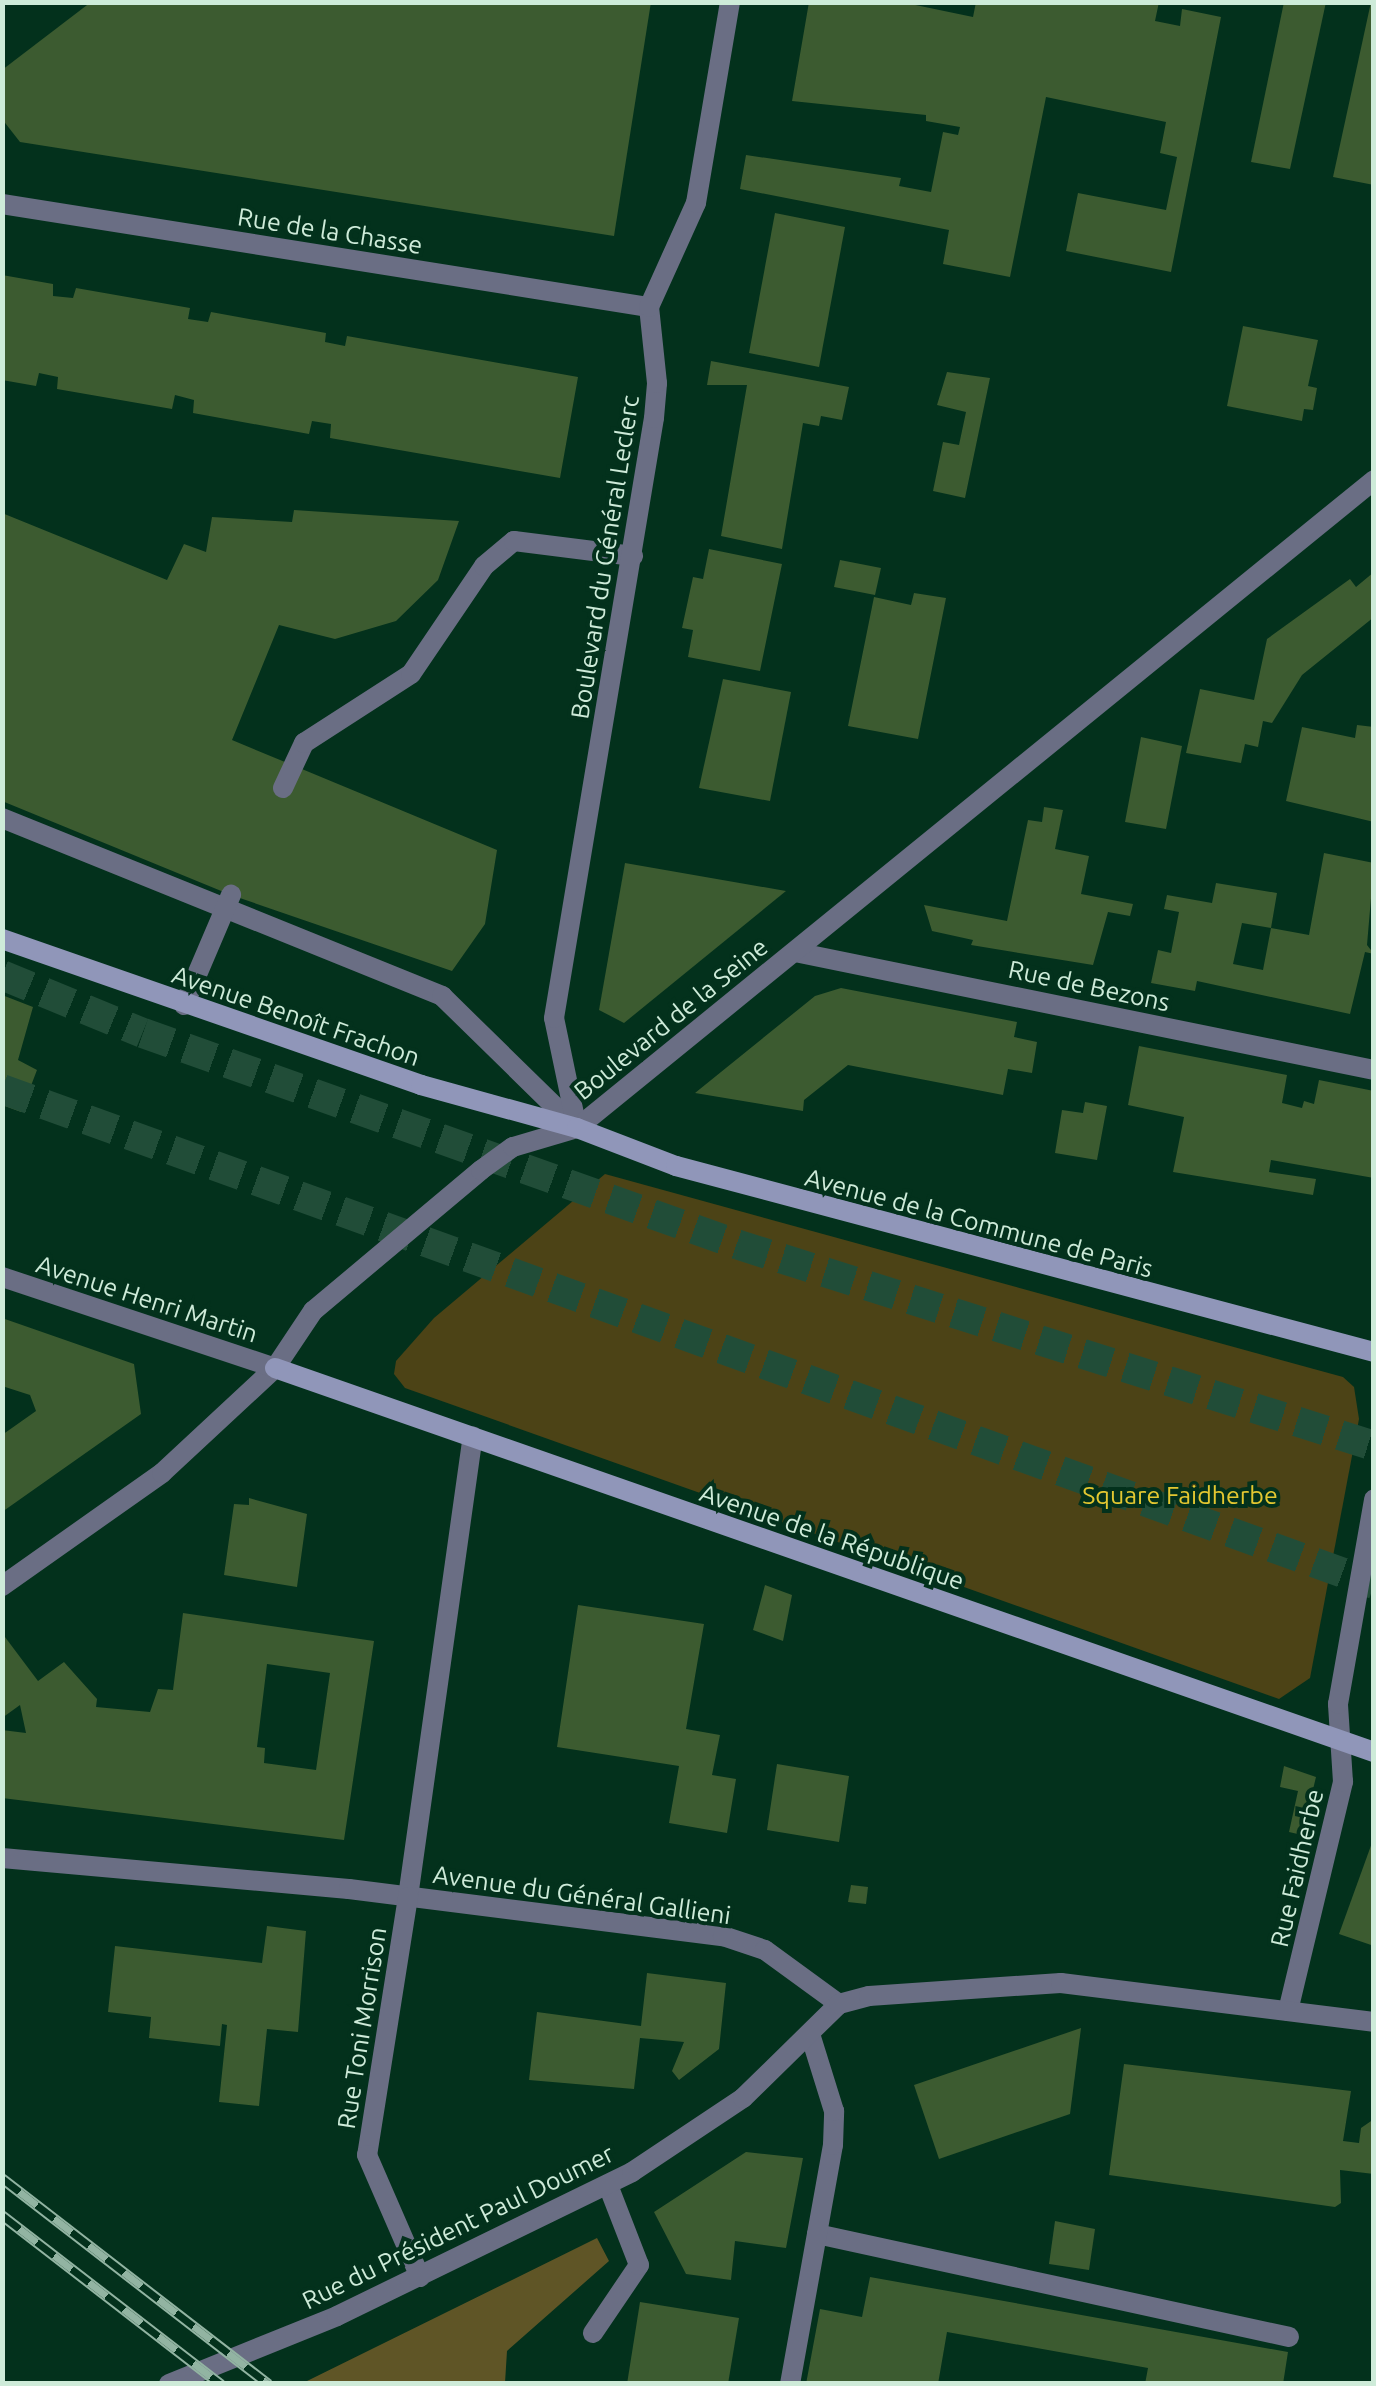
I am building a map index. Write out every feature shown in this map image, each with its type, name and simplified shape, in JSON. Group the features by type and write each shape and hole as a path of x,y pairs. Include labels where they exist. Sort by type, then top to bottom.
{"main road":[{"name":"Avenue Benoît Frachon","path":"2,939 421,1086 577,1128"},
{"name":"Avenue de la Commune de Paris","path":"577,1128 716,1178 1374,1352"},
{"name":"Avenue de la République","path":"275,1368 1374,1752"}],"street":[{"path":"649,306 696,204 730,2"},
{"name":"Rue de la Chasse","path":"2,204 649,306"},
{"name":"Boulevard du Général Leclerc","path":"577,1128 554,1018 633,556 657,383 649,306"},
{"name":"Boulevard de la Seine","path":"2,1586 162,1473 275,1368 313,1311 481,1170 512,1147 577,1128 1374,480"},
{"path":"283,788 304,743 411,674 484,566 514,541 633,556"},
{"path":"2,818 228,901 442,996 577,1128"},
{"path":"184,1005 228,901"},
{"name":"Rue de Bezons","path":"795,952 1374,1070"},
{"name":"Avenue Henri Martin","path":"2,1277 275,1368"},
{"name":"Rue Toni Morrison","path":"420,2277 367,2156 473,1437"},
{"name":"Rue Faidherbe","path":"1288,2010 1343,1782 1338,1704 1374,1500"},
{"name":"Avenue du Général Gallieni","path":"2,1858 408,1897 723,1936 765,1950 839,2004"},
{"path":"839,2004 869,1996 1061,1982 1374,2022"},
{"name":"Rue du Président Paul Doumer","path":"169,2384 420,2277 608,2185 744,2098 811,2037 839,2004"},
{"path":"790,2384 834,2111 811,2037"},
{"path":"594,2333 639,2265 608,2185"},
{"path":"817,2234 1289,2337"}],"green space":[{"name":"Square Faidherbe","path":"605,1174 1343,1377 1354,1387 1359,1419 1310,1678 1279,1699 405,1388 394,1374 396,1361 434,1318"}],"shaded area":[{"path":"597,2238 609,2261 507,2351 505,2383 307,2381"}],"building":[{"path":"91,2 651,2 614,236 20,142 2,119 2,70"},
{"path":"809,2 901,2 973,17 976,2 1159,2 1155,21 1180,26 1182,9 1221,17 1171,272 1066,251 1078,193 1166,210 1177,157 1160,153 1166,122 1046,97 1010,277 943,264 949,230 740,189 746,155 901,178 899,186 931,192 943,132 958,135 960,127 926,121 926,115 792,101"},
{"path":"1284,2 1326,2 1290,169 1251,162"},
{"path":"1374,2 1374,185 1333,177"},
{"path":"775,213 845,227 819,367 749,353"},
{"path":"2,275 53,284 53,296 73,298 76,288 190,308 188,319 208,322 211,312 326,333 325,342 345,346 347,336 578,377 560,478 330,438 331,424 312,421 309,434 193,413 194,400 175,395 172,409 57,389 58,377 39,373 36,386 2,380"},
{"path":"1243,326 1318,340 1308,386 1317,388 1313,410 1304,409 1302,421 1227,406"},
{"path":"711,361 849,387 842,420 821,416 819,426 803,423 782,549 721,536 747,385 707,385"},
{"path":"947,372 990,378 965,498 933,491 943,442 959,445 966,412 937,405"},
{"path":"294,510 459,521 438,580 396,621 335,639 279,625 232,740 497,850 485,924 452,971 231,895 2,801 2,513 167,580 184,544 206,552 212,517 292,522"},
{"path":"709,549 782,564 760,671 688,657 693,630 682,628 693,577 703,579"},
{"path":"840,560 881,568 875,595 834,587"},
{"path":"1374,572 1374,617 1302,675 1272,723 1263,721 1258,747 1245,744 1241,763 1186,753 1200,689 1254,700 1267,639 1350,579 1356,587"},
{"path":"914,593 946,598 918,739 848,726 874,597 911,605"},
{"path":"723,679 791,692 770,801 699,788"},
{"path":"1357,725 1374,727 1374,822 1286,801 1302,727 1355,738"},
{"path":"1141,737 1182,746 1166,829 1125,822"},
{"path":"1044,807 1063,810 1055,849 1089,856 1081,894 1133,904 1130,916 1108,912 1093,965 971,945 973,940 932,931 924,905 1007,921 1028,820 1042,822"},
{"path":"1324,853 1374,863 1367,945 1374,954 1365,952 1350,1014 1197,981 1195,991 1151,983 1158,950 1171,953 1179,912 1164,909 1167,895 1212,903 1216,883 1277,893 1271,928 1309,935","holes":["1242,923 1271,928 1263,970 1233,964"]},
{"path":"625,863 786,891 624,1023 599,1010"},
{"path":"841,988 1017,1022 1014,1037 1037,1042 1032,1073 1008,1069 1003,1095 848,1065 804,1100 803,1111 695,1093 815,996"},
{"path":"2,995 33,1007 18,1060 37,1070 21,1112 2,1105"},
{"path":"1139,1046 1287,1075 1282,1103 1302,1108 1304,1101 1314,1104 1319,1080 1374,1091 1374,1178 1271,1160 1269,1172 1316,1179 1313,1195 1173,1172 1184,1117 1128,1105"},
{"path":"1085,1102 1107,1106 1097,1160 1055,1153 1062,1110 1083,1113"},
{"path":"2,1318 134,1364 141,1414 2,1512 2,1435 36,1411 30,1395 2,1386"},
{"path":"249,1498 307,1514 297,1587 224,1575 234,1504 249,1505"},
{"path":"765,1585 792,1595 783,1641 753,1630"},
{"path":"578,1605 704,1624 686,1729 720,1735 712,1775 736,1779 727,1833 669,1823 679,1766 557,1747"},
{"path":"183,1613 374,1641 344,1840 2,1798 2,1730 26,1733 20,1705 2,1718 2,1633 38,1681 64,1662 97,1699 96,1707 150,1712 158,1689 173,1690","holes":["267,1664 330,1673 316,1770 264,1763 265,1748 257,1747"]},
{"path":"777,1764 849,1776 839,1842 767,1830"},
{"path":"1284,1766 1316,1777 1302,1835 1289,1832 1298,1791 1280,1787"},
{"path":"1374,1840 1374,1946 1339,1934"},
{"path":"851,1885 868,1887 866,1904 848,1902"},
{"path":"267,1926 306,1931 298,2032 267,2029 259,2106 219,2102 227,2025 222,2024 220,2046 149,2038 151,2017 108,2012 115,1946 262,1963"},
{"path":"647,1973 726,1983 719,2049 679,2080 672,2071 684,2042 640,2038 634,2089 529,2080 537,2012 641,2026"},
{"path":"1081,2028 1070,2114 939,2159 914,2085"},
{"path":"1124,2064 1351,2091 1343,2141 1359,2143 1361,2128 1374,2119 1374,2174 1340,2170 1341,2203 1335,2207 1109,2175"},
{"path":"746,2152 803,2158 786,2248 735,2241 731,2280 686,2274 654,2212"},
{"path":"1055,2221 1095,2229 1089,2270 1049,2264"},
{"path":"870,2277 1288,2352 1283,2384 1145,2384 1148,2368 947,2332 938,2384 806,2384 820,2309 862,2317"},
{"path":"640,2302 739,2318 728,2384 627,2384"}],"tunnel":[{"path":"2,975 143,1033 739,1245 1374,1446"},
{"path":"2,1089 1374,1584"}],"railway":[{"path":"2,2178 269,2384"},
{"path":"2,2215 221,2384"}]}
